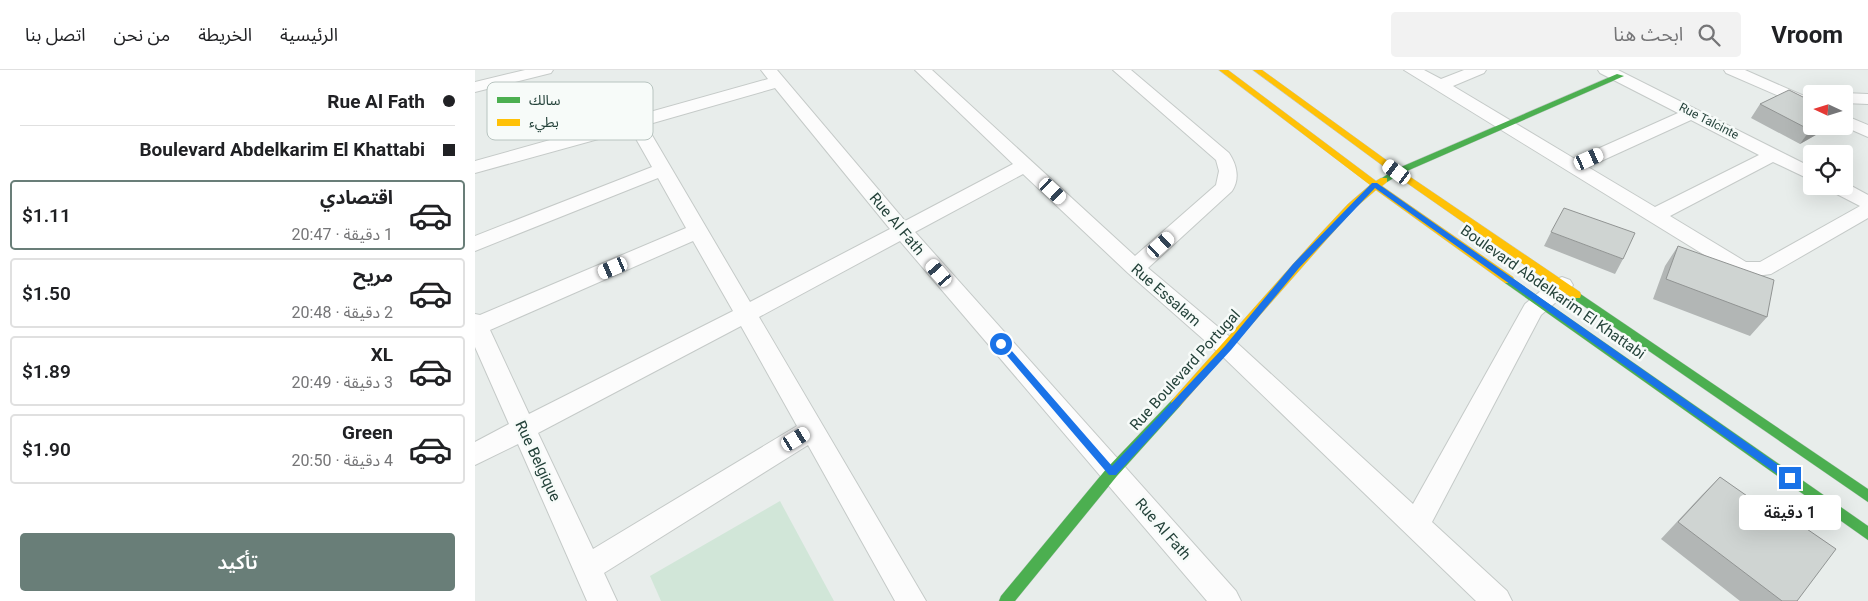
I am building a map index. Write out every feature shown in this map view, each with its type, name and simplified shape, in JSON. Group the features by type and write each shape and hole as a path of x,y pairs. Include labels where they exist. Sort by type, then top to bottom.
{"street":[{"path":"496,82 545,70"},
{"name":"Rue Essalam","path":"923,70 1135,268 1228,348 1497,601"},
{"path":"1121,70 1223,157 1228,164 1229,175 1225,187 1135,268"},
{"name":"Boulevard Abdelkarim El Khattabi","path":"1223,70 1375,185 1868,534"},
{"name":"Boulevard Abdelkarim El Khattabi","path":"1257,70 1397,172 1868,496"},
{"path":"1412,70 1440,85 1731,263 1758,270 1764,269 1868,210"},
{"path":"1440,85 1478,70"},
{"path":"1738,71 1803,101"},
{"name":"Rue Boulevard Portugal","path":"1007,601 1112,472 1228,348 1296,266 1375,185 1397,172 1505,125 1613,73"},
{"name":"Rue Talcinte","path":"1613,73 1803,170"},
{"path":"653,117 773,76"},
{"name":"Rue Al Fath","path":"773,76 901,230 1226,601"},
{"path":"1791,95 1803,96"},
{"path":"1853,98 1868,99"},
{"path":"1572,167 1692,113"},
{"path":"1853,124 1868,132"},
{"path":"475,167 574,140"},
{"path":"647,140 911,601"},
{"path":"1654,216 1774,154"},
{"path":"475,454 746,314 1025,165"},
{"path":"475,244 663,169"},
{"path":"1853,195 1868,203"},
{"path":"476,324 698,231"},
{"path":"1416,525 1533,310 1561,285"},
{"name":"Rue Belgique","path":"476,324 602,601"},
{"path":"588,567 812,429"}],"green space":[{"path":"780,501 834,601 661,601 650,576"}],"building":[{"path":"1789,90 1803,97 1803,126 1760,104"},
{"path":"1564,208 1635,233 1623,259 1551,232"},
{"path":"1678,246 1774,280 1767,317 1666,279"},
{"path":"1720,477 1780,519 1785,514 1836,549 1797,601 1782,601 1678,522"}],"traffic: fast":[{"path":"1384,180 1397,172 1620,76"},
{"path":"1509,280 1868,534"},
{"path":"1576,295 1868,496"},
{"path":"1006,601 1112,472 1177,402"}],"traffic: slow":[{"path":"1223,70 1375,185 1509,280"},
{"path":"1257,70 1397,172 1576,295"},
{"path":"1177,402 1344,214 1367,192 1384,180"}],"route":[{"path":"1001,344 1112,472 1228,348 1296,266 1362,196 1375,185 1790,478"}]}
